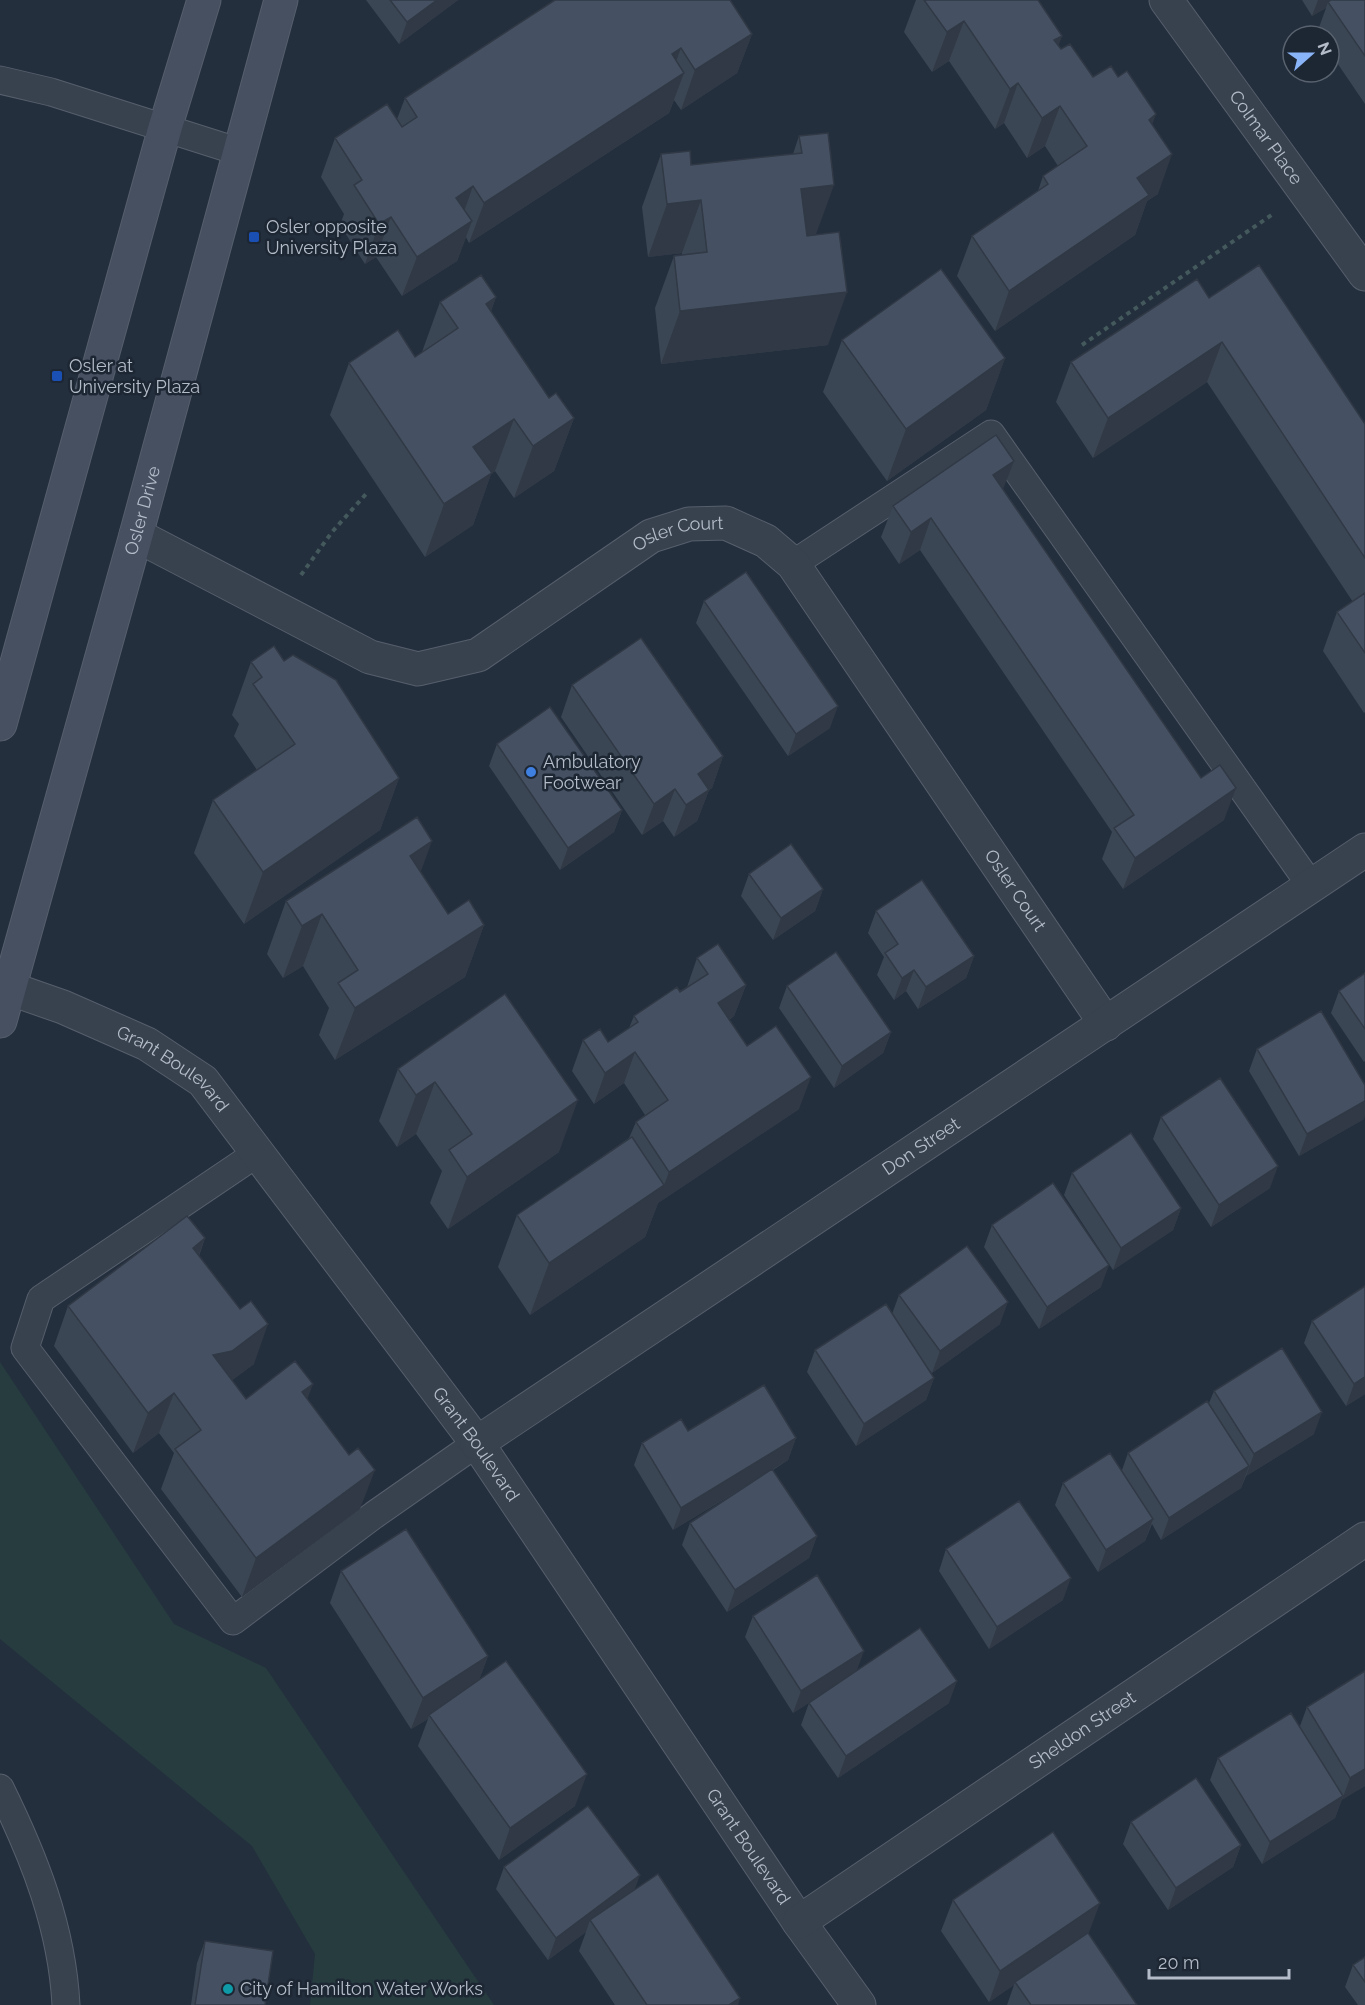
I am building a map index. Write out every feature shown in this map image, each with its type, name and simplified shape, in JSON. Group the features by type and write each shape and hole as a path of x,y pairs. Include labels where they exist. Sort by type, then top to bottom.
{"main road":[{"path":"1,719 165,128 204,0"},
{"name":"Osler Drive","path":"0,1021 5,987 136,535 281,0"}],"street":[{"name":"Colmar Place","path":"1166,0 1365,274"},
{"name":"Osler Court","path":"136,535 278,607 370,657 418,669 478,655 651,536 690,524 726,524 766,541 793,564 1106,1024"},
{"name":"Don Street","path":"477,1443 1365,850"},
{"name":"Grant Boulevard","path":"5,987 72,1011 147,1044 203,1081 259,1152 477,1443 799,1922 859,2005"},
{"name":"Sheldon Street","path":"799,1922 1365,1539"}],"lane":[{"path":"0,80 51,92 240,152"},
{"path":"793,564 991,434 1312,887"},
{"path":"259,1152 41,1299 25,1348 233,1621 374,1515 477,1443"},
{"path":"0,1788 37,1869 56,1929 66,2005"}],"path":[{"path":"1082,345 1306,192"},
{"path":"278,607 332,532 366,494"}],"green space":[{"path":"0,1362 174,1624 266,1668 494,2005 310,2005 315,1954 252,1846 0,1639"}],"building":[{"path":"390,0 437,0 407,22"},
{"path":"555,0 730,0 752,34 695,70 681,48 672,54 684,73 484,203 473,186 456,198 472,221 417,257 391,217 379,224 354,185 362,180 335,138 387,104 402,127 417,117 405,98"},
{"path":"924,0 1038,0 1062,36 1054,40 1061,49 1070,44 1093,77 1111,66 1118,77 1127,71 1156,114 1149,120 1172,154 1137,178 1149,195 1009,291 972,236 1048,184 1043,176 1087,146 1060,106 1042,118 1018,83 1010,89 964,21 947,32"},
{"path":"1331,0 1365,0 1365,56 1328,2"},
{"path":"828,133 834,185 801,189 807,236 839,232 847,292 680,311 674,256 707,252 701,200 667,204 661,154 690,151 691,165 802,153 799,136"},
{"path":"1259,265 1365,424 1365,558 1222,342 1108,418 1071,362 1197,279 1209,298"},
{"path":"941,269 1005,358 906,429 842,340"},
{"path":"481,275 496,297 486,304 549,398 556,393 574,418 533,446 514,419 473,447 492,473 444,504 349,363 398,330 415,357 458,328 440,302"},
{"path":"996,435 1014,461 993,475 1201,778 1220,765 1236,788 1135,858 1114,828 1134,815 931,518 911,532 893,506"},
{"path":"746,572 838,706 796,734 704,601"},
{"path":"1365,593 1365,653 1337,612"},
{"path":"641,638 723,756 698,774 709,790 686,805 675,789 654,804 572,685"},
{"path":"274,646 284,661 293,655 336,680 399,778 263,872 213,800 295,744 253,684 262,677 251,662"},
{"path":"550,707 622,810 568,848 497,744"},
{"path":"417,817 432,841 410,856 448,914 469,900 484,925 355,1008 338,983 358,970 322,914 302,926 286,901"},
{"path":"791,844 823,889 781,918 749,874"},
{"path":"922,880 974,956 926,987 914,970 902,978 885,953 898,944 876,911"},
{"path":"718,944 746,985 718,1003 747,1046 776,1026 811,1077 669,1172 636,1122 668,1100 635,1052 605,1073 583,1040 600,1029 608,1042 638,1022 634,1016 677,987 680,992 708,974 697,958"},
{"path":"836,952 891,1032 842,1066 787,986"},
{"path":"1365,973 1365,1029 1339,991"},
{"path":"505,994 578,1100 467,1177 449,1150 472,1134 435,1082 416,1095 398,1069"},
{"path":"1321,1011 1365,1085 1365,1101 1307,1134 1257,1049"},
{"path":"1220,1078 1278,1166 1219,1205 1161,1117"},
{"path":"1131,1133 1181,1208 1121,1248 1072,1173"},
{"path":"632,1137 664,1185 549,1263 517,1215"},
{"path":"1053,1183 1109,1265 1047,1307 992,1225"},
{"path":"187,1216 205,1238 193,1248 240,1309 251,1301 268,1324 232,1351 213,1355 246,1399 295,1361 313,1384 302,1392 349,1455 358,1448 375,1470 256,1558 175,1449 201,1430 174,1393 148,1413 68,1306"},
{"path":"967,1246 1008,1302 940,1351 899,1295"},
{"path":"1365,1286 1365,1377 1354,1384 1312,1321"},
{"path":"886,1304 934,1378 864,1424 815,1350"},
{"path":"1282,1348 1322,1412 1254,1454 1214,1391"},
{"path":"764,1385 796,1438 681,1508 642,1443 681,1419 688,1431"},
{"path":"1207,1401 1249,1466 1169,1518 1128,1453"},
{"path":"1110,1453 1153,1519 1106,1550 1063,1483"},
{"path":"772,1469 817,1536 735,1590 690,1523"},
{"path":"1019,1501 1071,1578 997,1627 946,1549"},
{"path":"406,1529 488,1656 423,1698 341,1571"},
{"path":"817,1575 864,1651 801,1691 753,1616"},
{"path":"920,1628 957,1681 846,1756 809,1703"},
{"path":"506,1661 587,1774 510,1828 429,1715"},
{"path":"1365,1671 1365,1769 1350,1778 1307,1707"},
{"path":"1291,1713 1343,1796 1270,1842 1218,1758"},
{"path":"1196,1778 1241,1845 1176,1888 1131,1822"},
{"path":"588,1806 640,1875 556,1938 504,1867"},
{"path":"1053,1832 1100,1903 1000,1971 953,1900"},
{"path":"658,1874 740,1998 729,2005 647,2005 590,1920"},
{"path":"1088,1933 1137,2005 1031,2005 1015,1982"},
{"path":"205,1941 273,1951 265,2005 195,2005"},
{"path":"1365,1957 1365,1982 1353,1965"}],"place":[{"name":"Osler opposite University Plaza","path":"254,237"},
{"name":"Osler at University Plaza","path":"57,376"},
{"name":"Ambulatory Footwear","path":"531,772"},
{"name":"City of Hamilton Water Works","path":"228,1989"}]}
